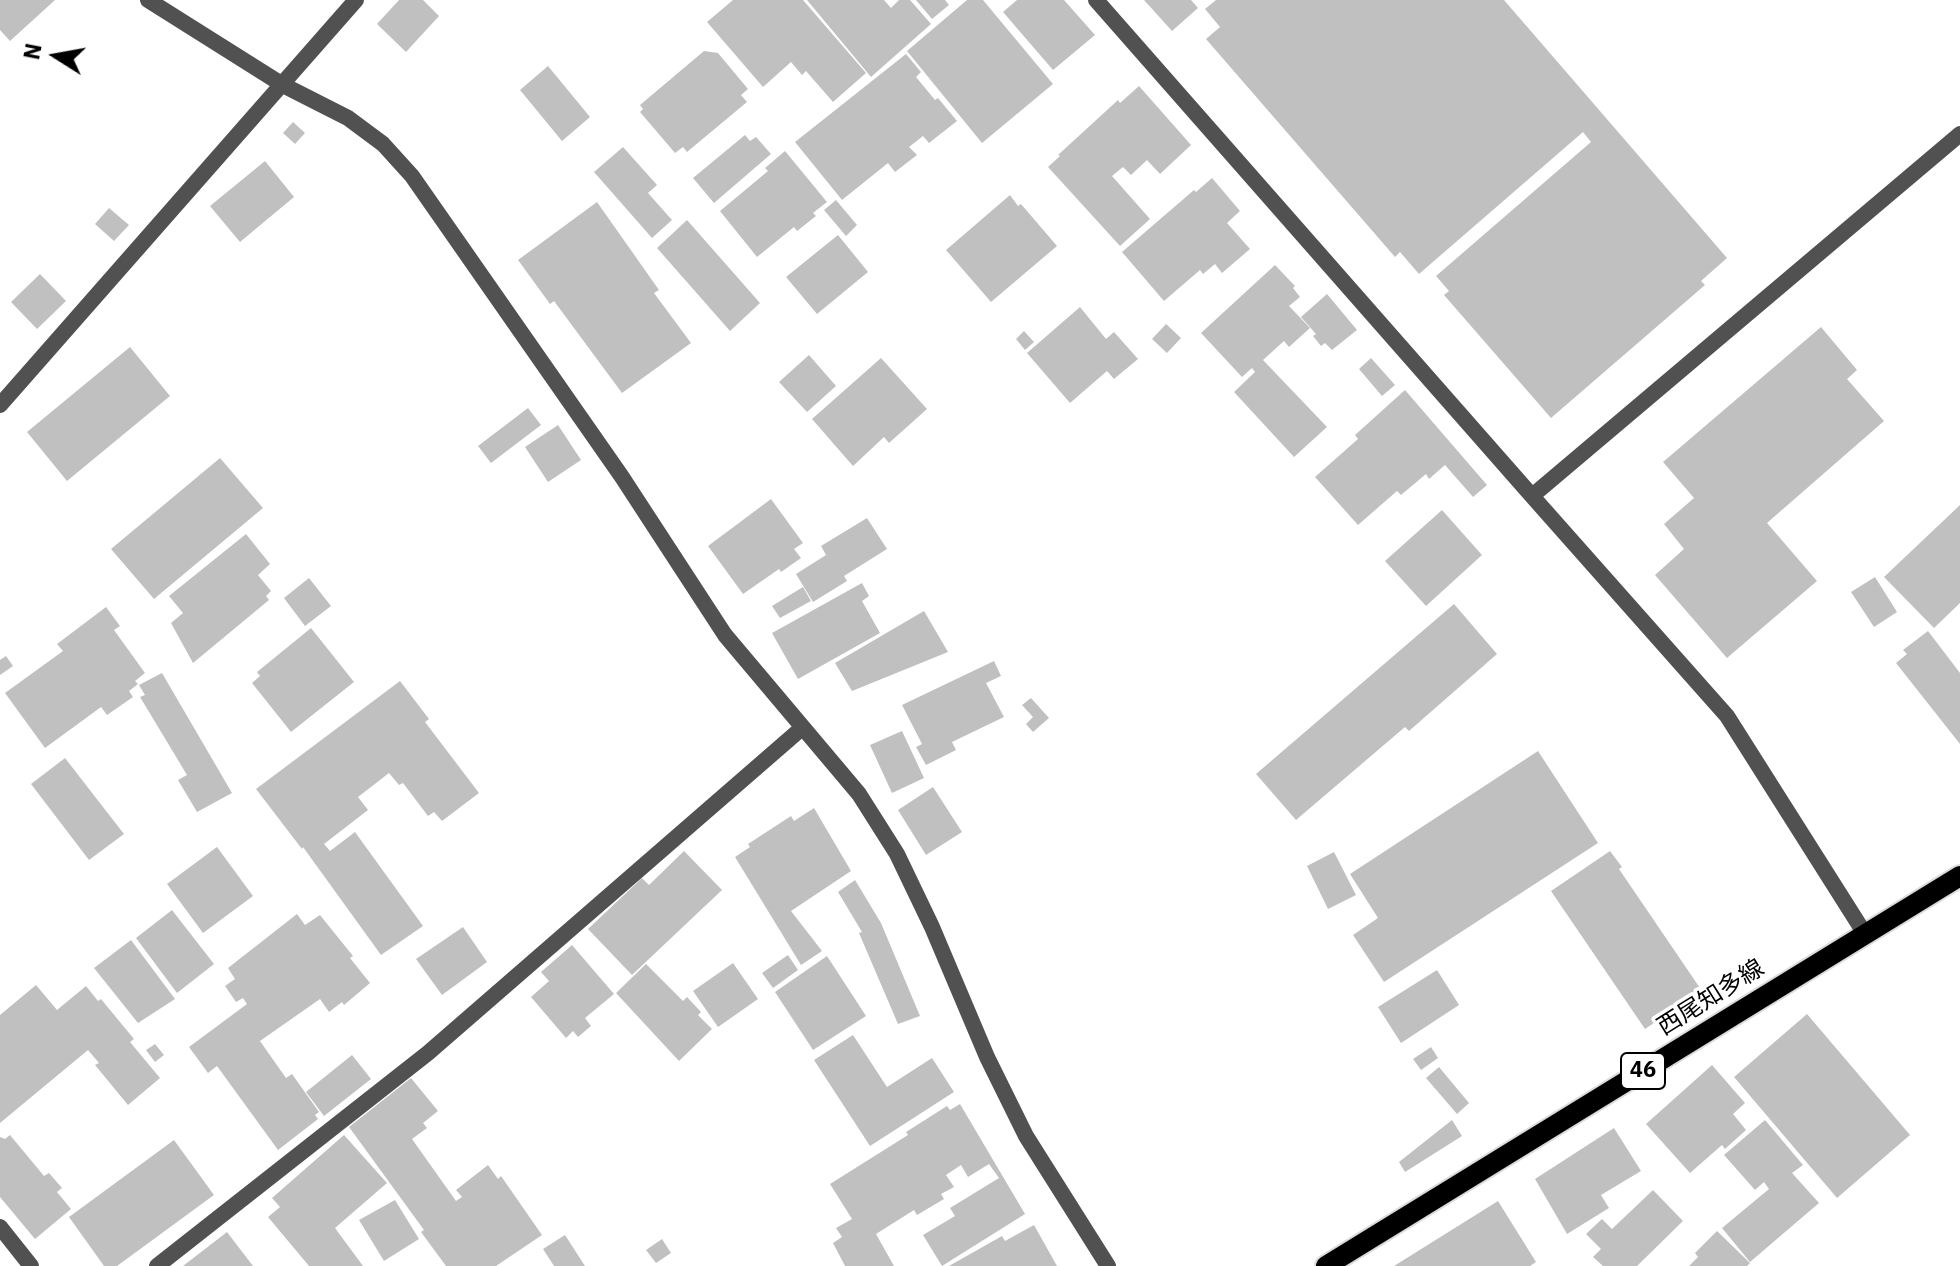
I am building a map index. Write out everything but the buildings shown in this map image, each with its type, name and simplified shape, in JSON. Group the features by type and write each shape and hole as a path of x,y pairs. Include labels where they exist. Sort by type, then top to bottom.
{"main road":[{"name":"西尾知多線","path":"1326,1266 1960,876"}],"street":[{"path":"148,0 283,85 348,118 383,144 412,176 622,477 725,635 859,794 897,854 932,927 987,1057 1026,1136 1108,1266"},
{"path":"0,405 356,0"},
{"path":"1096,0 1727,716 1865,934"},
{"path":"1532,496 1960,134"},
{"path":"157,1266 428,1053 802,728"},
{"path":"0,1227 31,1266"}]}
